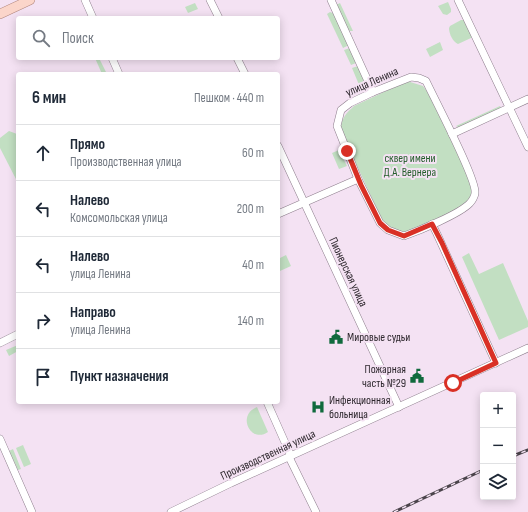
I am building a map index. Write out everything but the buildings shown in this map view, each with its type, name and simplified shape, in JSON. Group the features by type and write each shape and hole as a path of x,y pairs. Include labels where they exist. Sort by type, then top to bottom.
{"main road":[{"path":"0,14 30,0"}],"street":[{"path":"85,0 92,16"},
{"path":"210,0 218,16"},
{"path":"331,0 373,92"},
{"path":"458,0 528,147"},
{"path":"113,60 118,72"},
{"path":"238,60 244,72"},
{"name":"улица Ленина","path":"411,77 419,78 426,81 452,134 474,184 475,194 471,202 466,207 404,236 388,230 380,223 358,179 337,126 338,117 343,107 373,92 411,77"},
{"path":"452,134 528,99"},
{"name":"Пионерская улица","path":"280,150 399,407"},
{"path":"280,213 358,179"},
{"path":"432,224 496,363"},
{"path":"0,343 16,335"},
{"name":"Производственная улица","path":"171,512 528,348"},
{"path":"268,404 290,457 316,512"},
{"path":"0,439 32,512"}],"green space":[{"path":"448,2 451,12 447,15 443,14 438,6"},
{"path":"195,3 198,9 188,13 185,7"},
{"path":"340,3 353,31 347,29 336,5"},
{"path":"330,12 335,14 349,45 343,48 327,14"},
{"path":"461,20 464,20 472,35 471,38 458,44 454,42 449,28"},
{"path":"440,42 443,50 430,57 426,49"},
{"path":"350,48 356,63 351,65 344,50"},
{"path":"96,60 100,60 106,72 101,72"},
{"path":"358,66 367,85 367,88 362,92 352,68"},
{"name":"сквер имени Д.А. Вернера","path":"407,81 423,86 429,94 472,184 472,195 466,204 450,213 405,232 394,231 382,220 341,131 341,123 348,111 354,106"},
{"path":"500,106 501,108 460,128 456,126"},
{"path":"9,131 16,134 16,179 0,148 0,138"},
{"path":"339,150 347,166 339,169 332,153"},
{"path":"469,253 479,274 503,263 528,321 528,327 499,340 462,257"},
{"path":"286,255 291,266 280,271 280,258"},
{"path":"16,346 16,352 9,356 6,350"},
{"path":"257,407 268,432 262,435 256,434 252,431 248,427 247,422 247,416"},
{"path":"23,445 31,464 24,467 16,448"},
{"path":"13,449 21,469 18,470 9,451"}],"railway":[{"path":"516,455 528,450"},
{"path":"394,512 480,471"}],"place":[{"name":"Мировые судьи","path":"336,337"},
{"name":"Пожарная часть №29","path":"417,376"},
{"name":"Инфекционная больница","path":"318,407"}],"route":[{"path":"347,151 361,185 380,223 388,230 404,236 432,224 442,243 496,363 453,383"}]}
